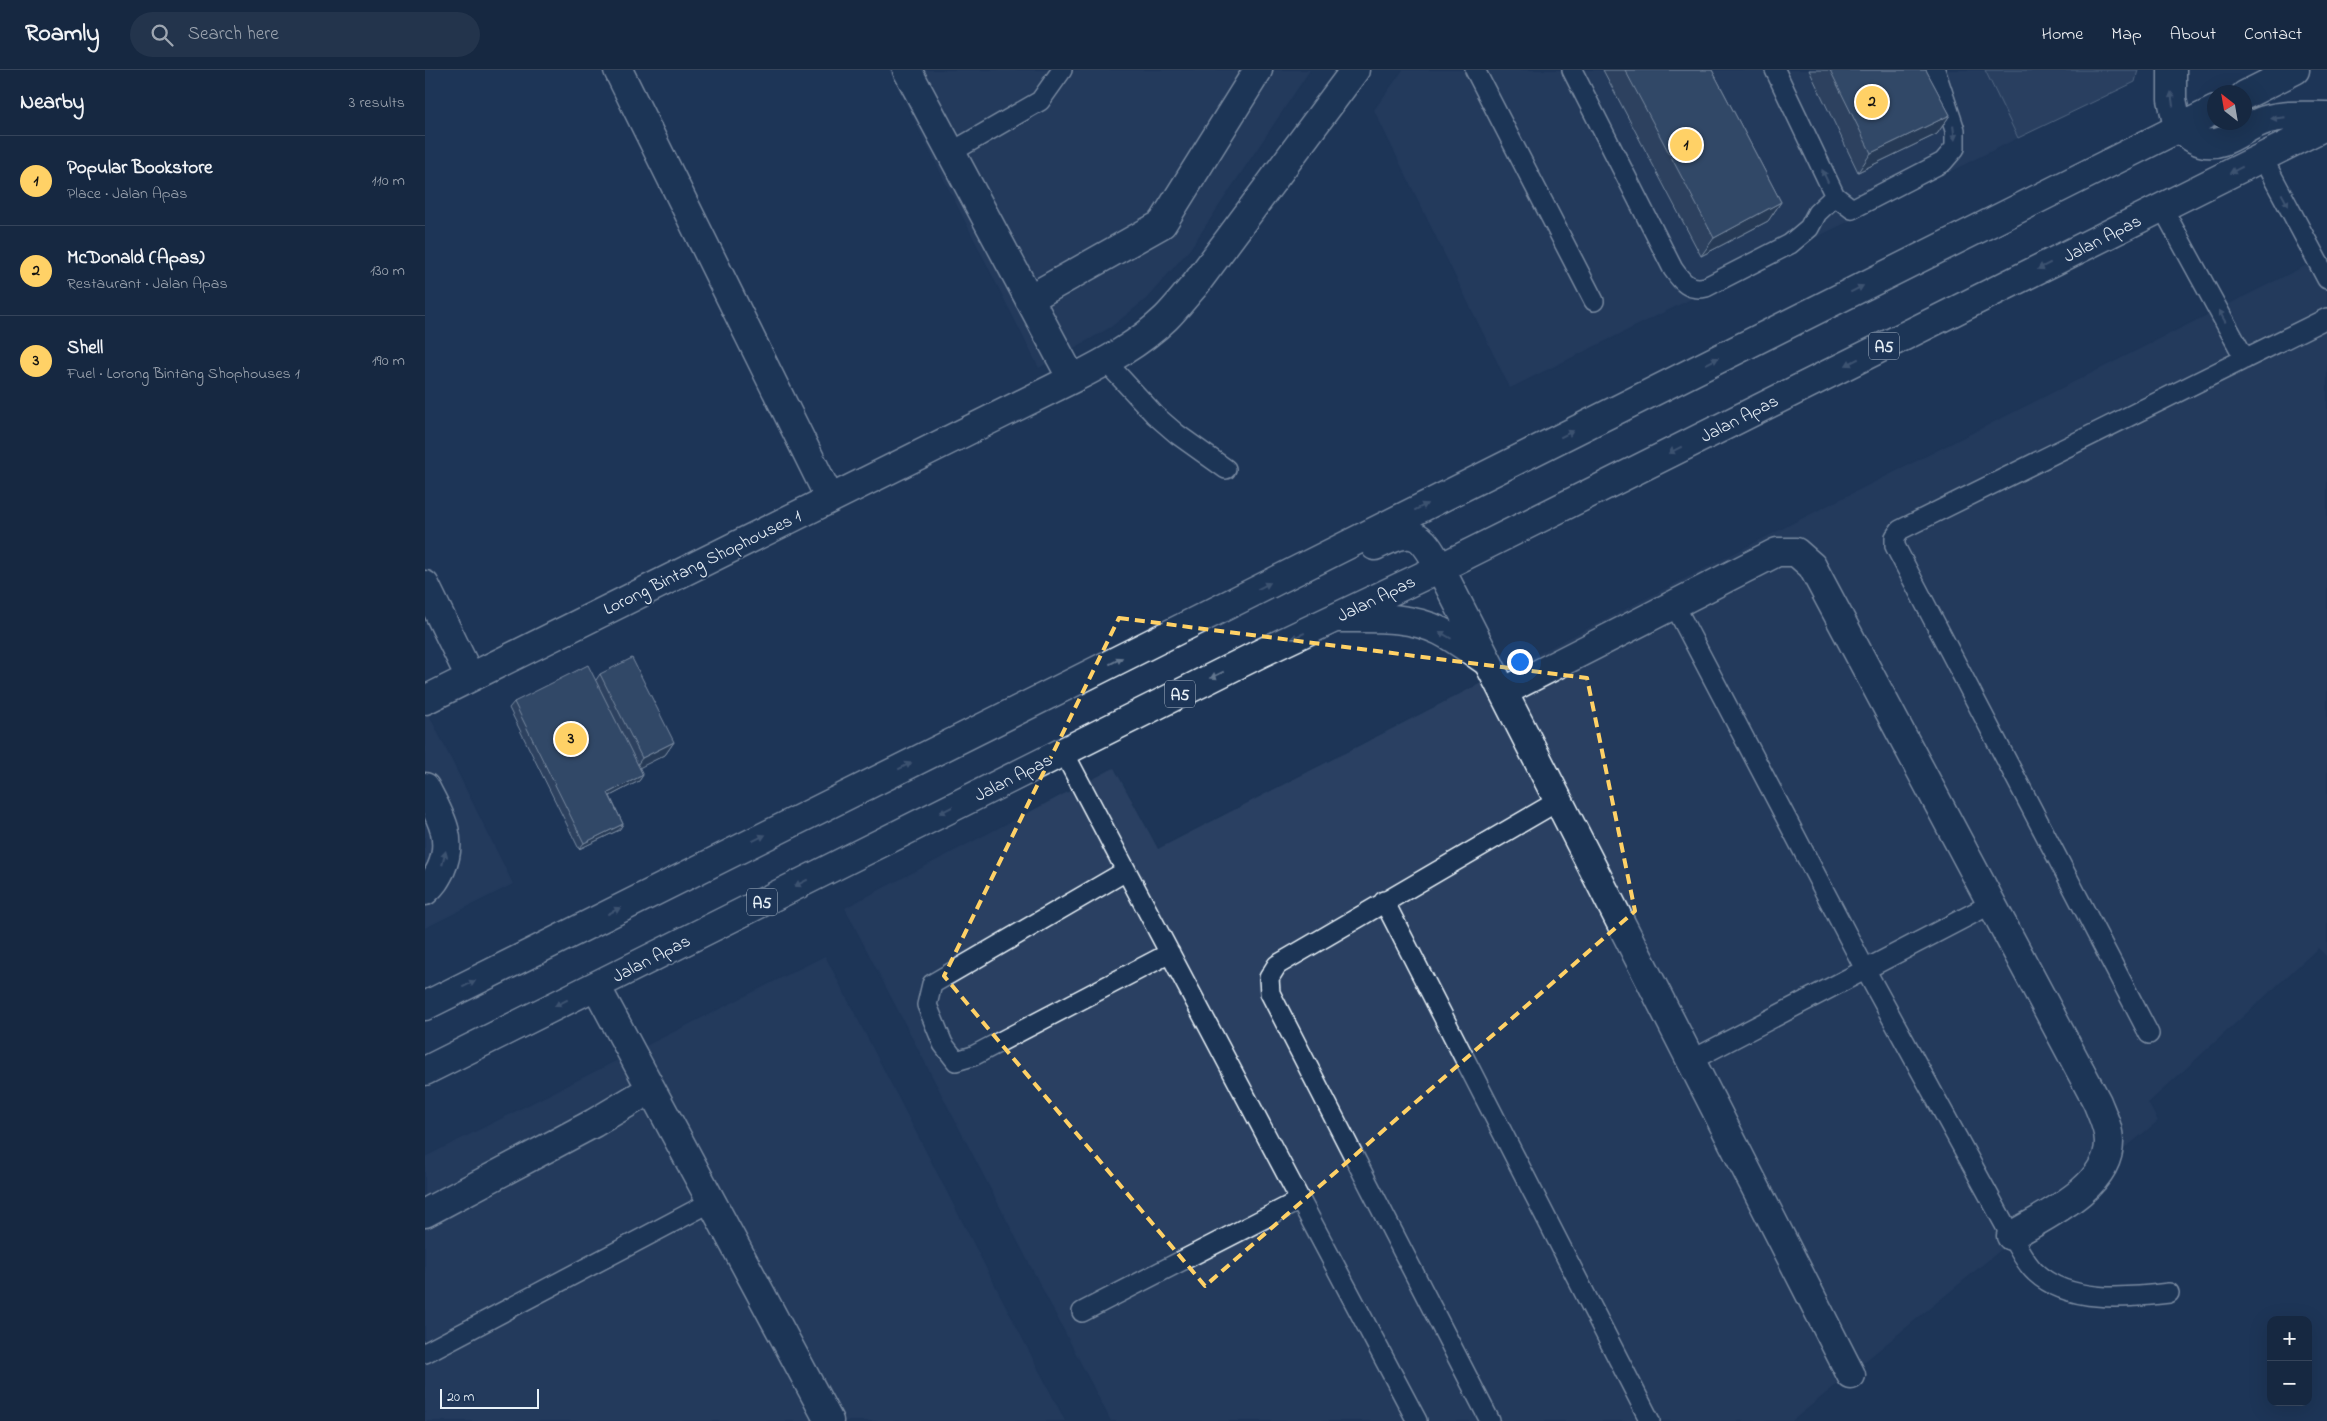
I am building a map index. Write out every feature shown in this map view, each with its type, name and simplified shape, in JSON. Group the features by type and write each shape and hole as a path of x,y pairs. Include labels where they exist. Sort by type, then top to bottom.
{"main road":[{"path":"617,70 830,499"},
{"path":"907,70 1029,299 1062,384"},
{"path":"1029,299 1162,224 1258,70"},
{"name":"Lorong Bintang Shophouses 1","path":"425,700 1106,362 1139,341 1160,323 1195,285 1355,70"},
{"path":"2172,70 2172,99 2178,128 2199,142 2212,143 2227,140 2263,120 2276,117 2327,116"},
{"path":"2252,92 2295,70"},
{"path":"425,1006 2207,114"},
{"name":"Jalan Apas","path":"425,1071 1261,653 1440,568 2327,125"},
{"path":"1299,568 1309,572 1321,570 1402,534 1415,535 1427,543 1851,1375"},
{"path":"1503,692 1675,606 1777,552 1797,552 1812,566 1993,903 2097,1102 2106,1124 2109,1143 2103,1166 2090,1185 2070,1200 2011,1236"},
{"path":"425,585 470,678"},
{"path":"1335,618 1383,618 1417,622 1441,632 1486,661"},
{"path":"425,787 441,819 448,842 443,864 434,884 425,891"},
{"path":"596,986 829,1421"},
{"path":"425,1213 594,1123 651,1089"}],"lane":[{"path":"950,153 1040,101 1061,70"},
{"path":"1475,70 1594,301"},
{"path":"1572,70 1673,269 1687,286 1697,289 1706,287 1789,244 1809,228 1817,213 1835,196"},
{"path":"1775,70 1835,196 1852,209 1943,162 1955,148 1955,130 1935,70"},
{"path":"2262,157 2327,279"},
{"path":"2162,208 2245,359"},
{"path":"2149,1034 1895,546 1895,537 1900,530 2327,318"},
{"path":"1106,362 1155,415 1177,434 1226,469"},
{"path":"1675,606 1865,969 2011,1236 2035,1272 2059,1287 2094,1296 2129,1298 2169,1293"},
{"path":"1063,752 1417,1421"},
{"path":"1489,1421 1270,993 1269,978 1277,964 1558,801"},
{"path":"1126,871 932,984 927,1005 943,1044 956,1061 973,1056 1170,953"},
{"path":"1384,901 1650,1421"},
{"path":"1690,1061 1993,903"},
{"path":"1082,1312 1300,1200"},
{"path":"425,1353 711,1202"}],"highlighted area":[{"path":"1119,618 1587,678 1635,911 1205,1286 944,976"}],"shaded area":[{"path":"889,70 1310,70 1190,249 1146,299 1111,327 1039,368"},
{"path":"1403,70 1985,70 2018,138 1510,388 1374,110"},
{"path":"1985,70 2138,70 2135,82 2018,138"},
{"path":"2327,255 2327,957 2318,948 2148,1103 2158,1121 1792,1421 1111,1421 845,908 1114,768 1158,849 1805,517"},
{"path":"425,707 513,884 425,928"},
{"path":"825,956 1065,1421 425,1421 425,1157"}],"building":[{"path":"1625,70 1712,70 1781,202 1714,238"},
{"path":"1830,70 1926,70 1950,115 1871,153"},
{"path":"632,658 674,742 642,758 600,674"},
{"path":"588,665 643,775 608,793 623,824 584,843 514,702"}],"place":[{"name":"McDonald (Apas)","path":"1872,102"},
{"name":"Popular Bookstore","path":"1686,145"},
{"name":"Shell","path":"571,739"}]}
